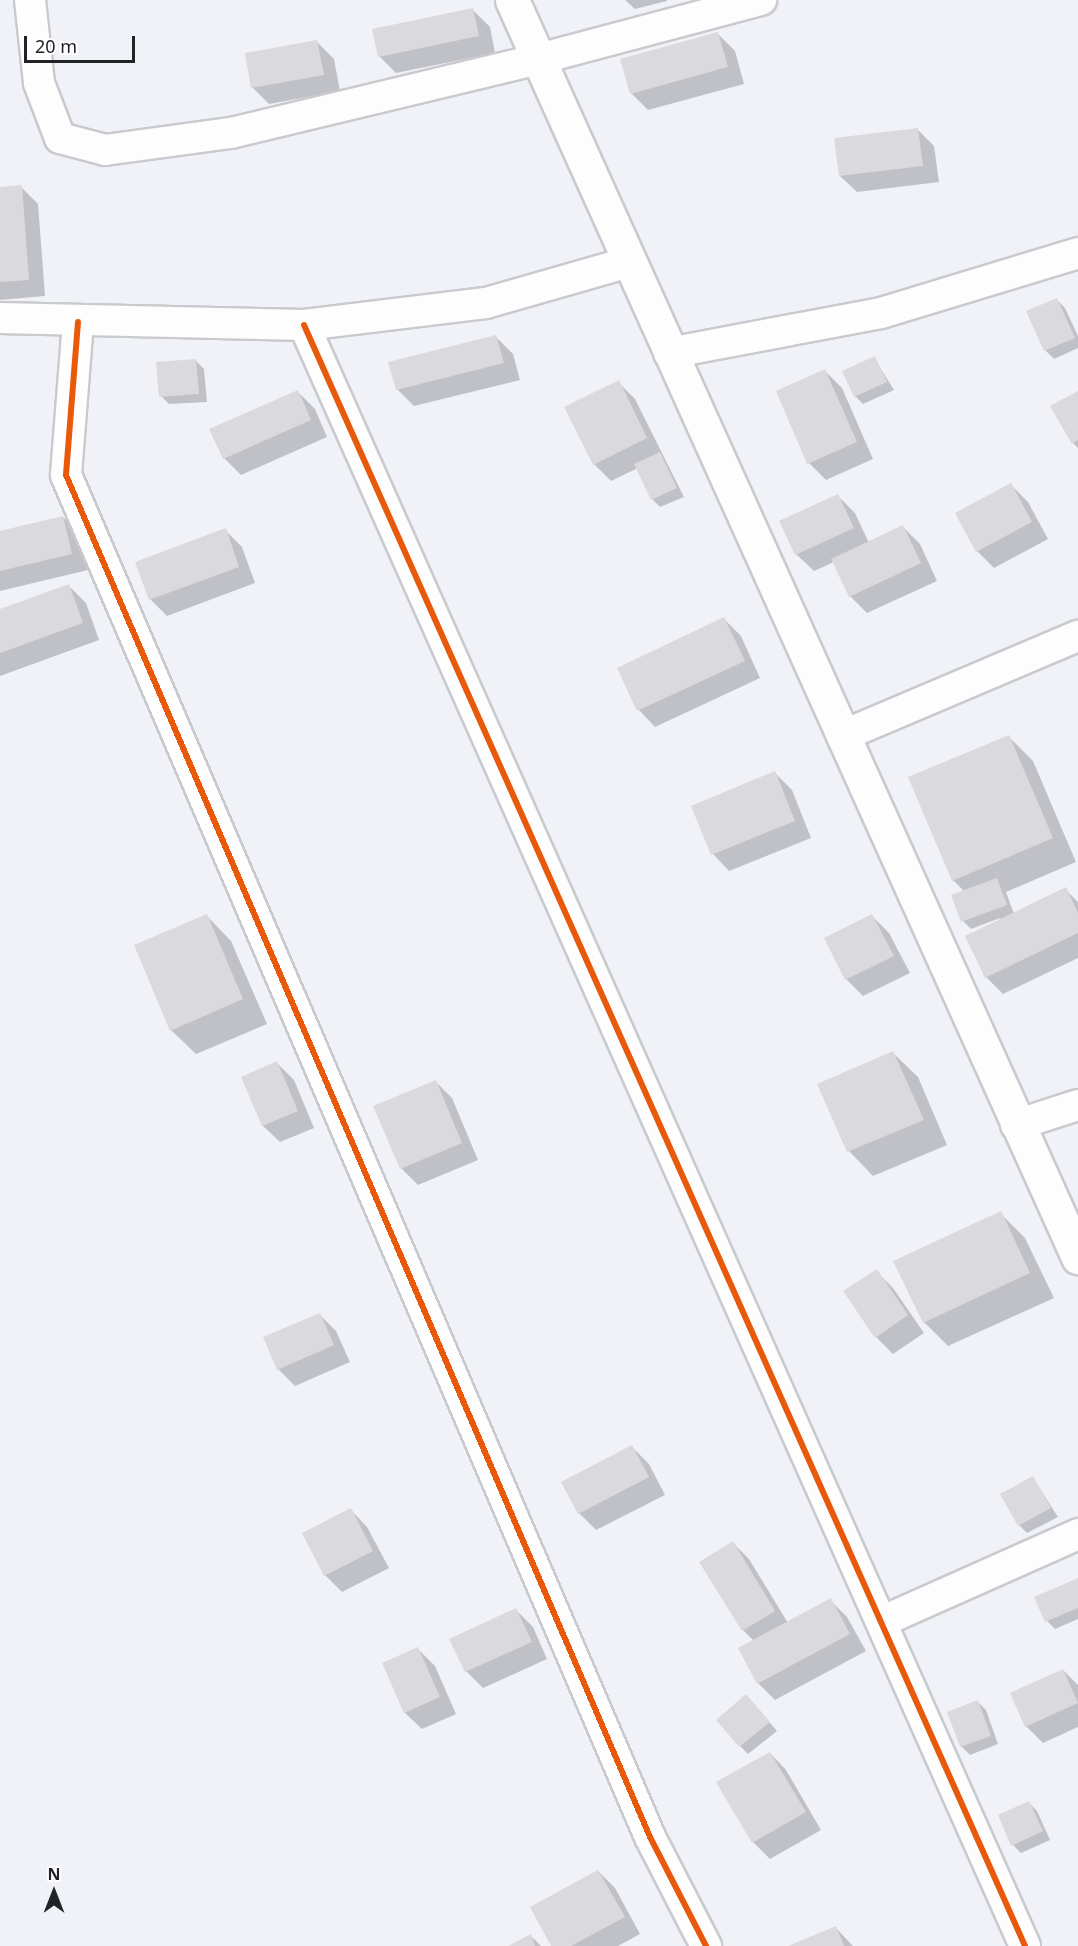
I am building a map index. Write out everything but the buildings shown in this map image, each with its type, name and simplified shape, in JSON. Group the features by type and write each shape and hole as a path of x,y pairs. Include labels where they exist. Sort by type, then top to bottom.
{"street":[{"path":"30,0 39,83 60,138 105,150 231,133 539,59 761,0"},
{"path":"512,0 1016,1125 1078,1257"},
{"path":"669,353 881,313 1078,253"},
{"path":"0,318 78,322 304,325 486,303 629,262"},
{"path":"78,322 66,475 650,1837 706,1946"},
{"path":"304,325 883,1621 1025,1946"},
{"path":"842,736 1078,636"},
{"path":"1016,1125 1078,1105"},
{"path":"883,1621 1078,1534"}],"cycle path":[{"path":"78,322 66,475 650,1837 706,1946"},
{"path":"304,325 1025,1946"}]}
